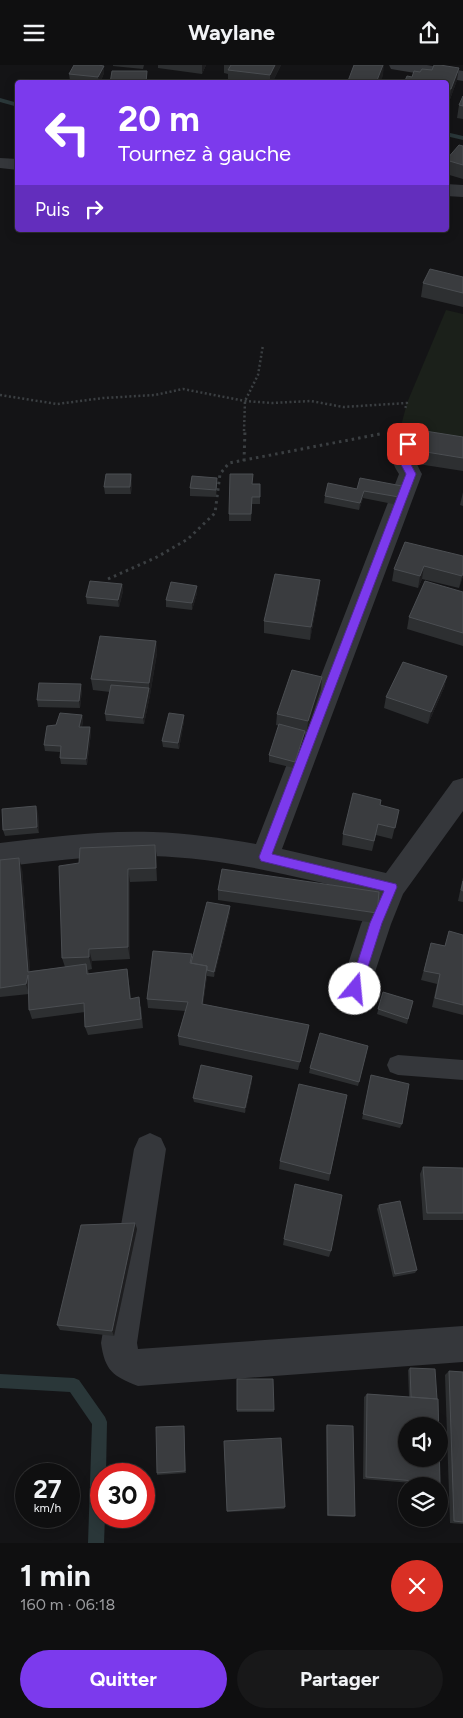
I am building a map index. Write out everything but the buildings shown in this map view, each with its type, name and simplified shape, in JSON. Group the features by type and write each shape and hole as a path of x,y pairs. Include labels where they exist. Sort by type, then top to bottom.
{"street":[{"path":"397,65 463,76"},
{"path":"0,163 15,165"},
{"path":"449,190 463,191"},
{"path":"265,857 411,474 404,464 403,455 412,434"},
{"path":"355,989 376,923 392,887 463,789"},
{"path":"0,855 76,846 124,843 174,845 238,851 392,887"},
{"path":"150,1149 119,1343 121,1357 126,1364 138,1368 463,1344"}],"lane":[{"path":"398,1065 463,1070"}],"path":[{"path":"244,461 244,401 258,375 263,345"},
{"path":"0,395 56,405 103,398 154,395 183,389 244,401 272,403 311,401 342,407 407,403"},
{"path":"108,579 157,557 188,539 215,513 220,474 229,463 382,434"}],"shaded area":[{"path":"446,310 463,314 463,443 400,430 407,403"}],"waterway":[{"path":"0,100 15,104"},
{"path":"449,135 463,138"},
{"path":"0,1381 74,1385 100,1422 96,1543"}],"route":[{"path":"355,989 376,923 392,887 265,857 324,707 411,474 403,459 408,444"}]}
